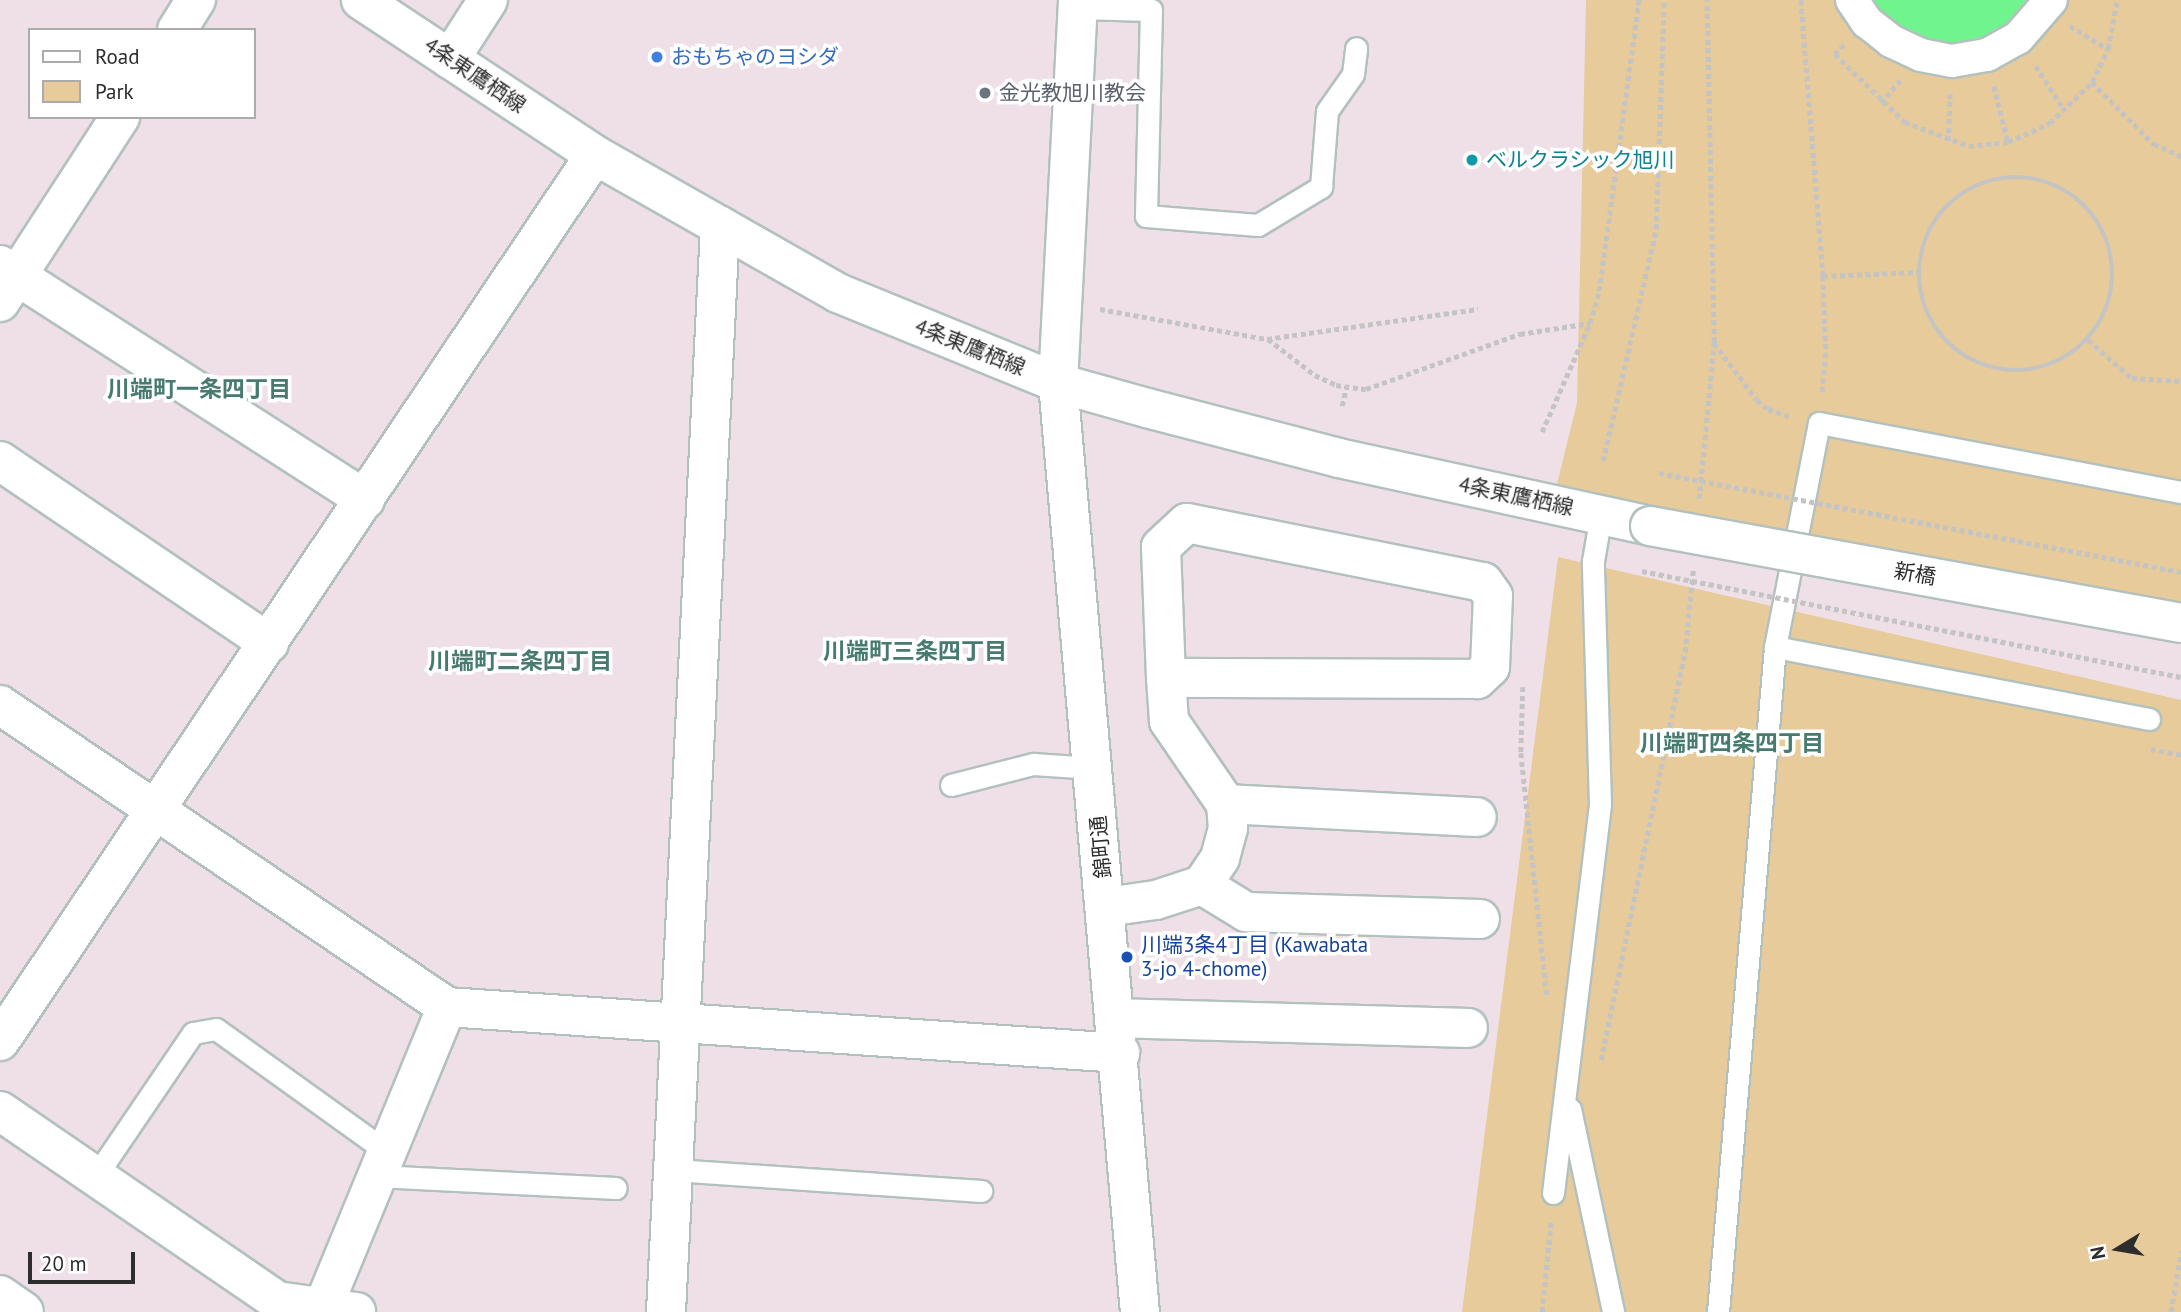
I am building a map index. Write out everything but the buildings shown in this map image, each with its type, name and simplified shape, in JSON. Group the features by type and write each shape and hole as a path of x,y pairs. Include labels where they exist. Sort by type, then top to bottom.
{"street":[{"path":"178,28 196,0"},
{"name":"4条東鷹栖線","path":"361,0 595,155 838,293 1058,383 1339,458 1650,526"},
{"path":"450,58 488,0"},
{"path":"1852,0 1867,22 1891,41 1921,55 1952,61 1987,55 2018,38 2049,5"},
{"name":"錦町通","path":"1077,4 1058,383 1140,1312"},
{"path":"119,119 6,281 365,499"},
{"path":"0,1041 595,155"},
{"path":"666,1312 720,226"},
{"path":"0,461 269,643"},
{"path":"1106,907 1156,900 1202,885 1220,858 1228,828 1226,804 1169,721 1166,678 1161,547 1187,523 1483,582 1493,596 1490,667 1478,679 1166,678"},
{"name":"新橋","path":"1650,526 2181,623"},
{"path":"0,705 447,1007 681,1026 1117,1035 1468,1028"},
{"path":"1226,804 1477,817"},
{"path":"1202,885 1246,912 1480,919"},
{"path":"0,1111 277,1301 333,1311 382,1164 447,1007"},
{"path":"0,1295 24,1312"}],"lane":[{"path":"1077,4 1151,10 1146,216 1258,225 1321,187 1327,111 1353,74 1356,48"},
{"path":"1718,1312 1775,647 1819,424 2181,492"},
{"path":"1553,1193 1567,1095 1600,804 1593,561 1601,514"},
{"path":"1775,647 2149,719"},
{"path":"951,785 1033,764 1093,768"},
{"path":"95,1177 193,1033 216,1030 382,1164 616,1188"},
{"path":"1567,1095 1613,1312"},
{"path":"674,1170 981,1191"}],"path":[{"path":"1542,432 1590,323 1598,291 1639,0"},
{"path":"1604,461 1656,229 1664,0"},
{"path":"1699,504 1714,342 1707,0"},
{"path":"1714,342 1768,409 1819,424 1826,353 1823,276 1801,0"},
{"path":"1835,54 1897,116 1948,141 1969,146 2008,142 2030,135 2066,112 2092,82 2108,49 2117,0"},
{"path":"2049,5 2108,49"},
{"path":"2018,38 2066,112"},
{"path":"1987,55 2008,142"},
{"path":"1948,141 1952,61"},
{"path":"2092,82 2154,144 2181,156"},
{"path":"2022,176 2052,183 2079,199 2099,223 2111,252 2113,283 2105,313 2088,340 2065,358 2038,369 2009,371 1980,365 1955,349 1935,328 1923,301 1918,272 1924,242 1934,223 1962,192 1990,179 2022,176"},
{"path":"1823,276 1918,272"},
{"path":"1099,309 1267,339 1478,309"},
{"path":"1267,339 1315,375 1346,388 1384,385 1520,334 1590,323"},
{"path":"2088,340 2132,378 2181,382"},
{"path":"1342,406 1346,388"},
{"path":"1659,473 2181,572"},
{"path":"1567,1095 1593,1074 1600,1061 1685,653 1694,558"},
{"path":"1642,571 2181,677"},
{"path":"1523,683 1521,753 1549,1008"},
{"path":"2140,747 2181,755"},
{"path":"1542,1312 1553,1193"},
{"path":"2171,1312 2181,1251"}],"green space":[{"path":"1586,0 2181,0 2181,622 1552,504 1577,403"},
{"path":"1558,557 2181,700 2181,1312 1462,1312"}],"shaded area":[{"path":"1866,0 2037,0 2011,29 1979,44 1944,47 1909,39"}],"place":[{"name":"おもちゃのヨシダ","path":"657,57"},
{"name":"金光教旭川教会","path":"985,93"},
{"name":"ベルクラシック旭川","path":"1472,160"},
{"name":"川端3条4丁目 (Kawabata 3-jo 4-chome)","path":"1127,957"}],"district":[{"name":"川端町一条四丁目","path":"199,389"},
{"name":"川端町三条四丁目","path":"915,651"},
{"name":"川端町二条四丁目","path":"520,661"},
{"name":"川端町四条四丁目","path":"1732,743"}]}
